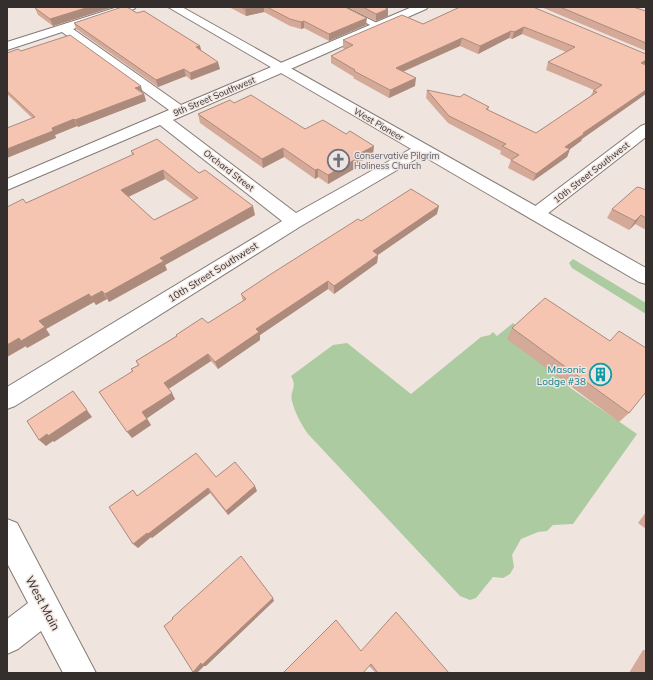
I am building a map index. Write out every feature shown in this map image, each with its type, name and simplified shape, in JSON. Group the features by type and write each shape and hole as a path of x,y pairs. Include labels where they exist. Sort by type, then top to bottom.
{"street":[{"path":"7,46 130,7"},
{"name":"West Pioneer","path":"174,7 646,277"},
{"name":"9th Street Southwest","path":"7,185 422,7"},
{"path":"64,28 179,112"},
{"name":"Orchard Street","path":"162,119 295,222"},
{"name":"10th Street Southwest","path":"536,214 646,129"},
{"name":"10th Street Southwest","path":"7,399 295,222 422,149"},
{"name":"West Main","path":"7,533 45,609 80,673"},
{"path":"7,638 45,609"}],"lane":[{"path":"339,7 379,26"}],"green space":[{"path":"573,259 646,303 646,314 572,268 569,263"},
{"path":"513,323 570,385 569,387 637,434 573,524 553,525 547,531 538,532 521,539 512,555 514,567 510,574 503,578 493,577 476,598 470,600 460,596 308,434 298,418 293,405 291,398 294,384 291,376 333,345 347,343 411,394 481,337 490,335 493,332 497,336"}],"building":[{"path":"89,7 50,19 35,8"},
{"path":"122,7 127,7 137,13 144,11 200,46 196,47 218,62 190,73 184,69 156,80 74,23"},
{"path":"241,7 254,7 245,9"},
{"path":"267,7 345,7 367,18 329,34 304,21 301,22 290,19"},
{"path":"363,7 384,7 388,9 376,14"},
{"path":"460,7 533,7 646,54 646,60 641,63 646,65 646,90 583,133 584,134 565,147 570,149 536,174 511,160 519,155 502,146 506,144 449,116 427,90 460,97 464,94 489,107 486,109 536,133 597,92 593,91 602,85 548,62 575,47 524,27 514,32 511,31 480,46 462,38 396,68 416,78 390,90 354,71 355,70 331,56 353,45 343,40 402,15 423,24"},
{"path":"560,7 633,7 646,11 646,43"},
{"path":"70,35 141,86 135,88 144,94 75,120 74,119 52,128 53,131 7,149 7,128 35,117 7,91 7,53 18,49 21,51"},
{"path":"251,95 305,129 323,120 346,134 350,131 374,146 353,157 356,159 328,175 318,169 315,170 283,148 262,159 198,114 230,100 234,103"},
{"path":"157,139 199,173 205,170 253,206 160,258 164,261 105,294 102,291 91,297 89,294 39,321 45,327 21,341 19,338 7,345 7,207 23,199 26,203 134,154 131,151","holes":["163,170 198,198 154,220 121,190"]},
{"path":"637,187 646,190 646,218 641,215 635,221 612,209"},
{"path":"411,189 439,206 373,251 378,255 334,286 328,281 256,329 259,332 215,362 208,354 164,383 172,393 142,412 147,419 127,432 99,392 133,371 131,369 139,365 136,361 177,336 176,335 202,318 208,323 246,299 241,294 271,274 358,219 361,221"},
{"name":"Masonic Lodge #38","path":"545,298 610,341 619,331 646,348 646,392 629,413 512,328"},
{"path":"73,391 87,410 48,436 47,434 39,440 27,421"},
{"path":"196,453 216,477 235,462 255,486 226,511 208,488 133,544 109,507 133,490 137,496"},
{"path":"241,556 273,598 193,672 164,626"},
{"path":"396,612 449,673 378,673 371,664 363,673 283,673 336,620 361,651"}],"place":[{"name":"Conservative Pilgrim Holiness Church","path":"338,160"},
{"name":"Masonic Lodge #38","path":"601,375"}]}
